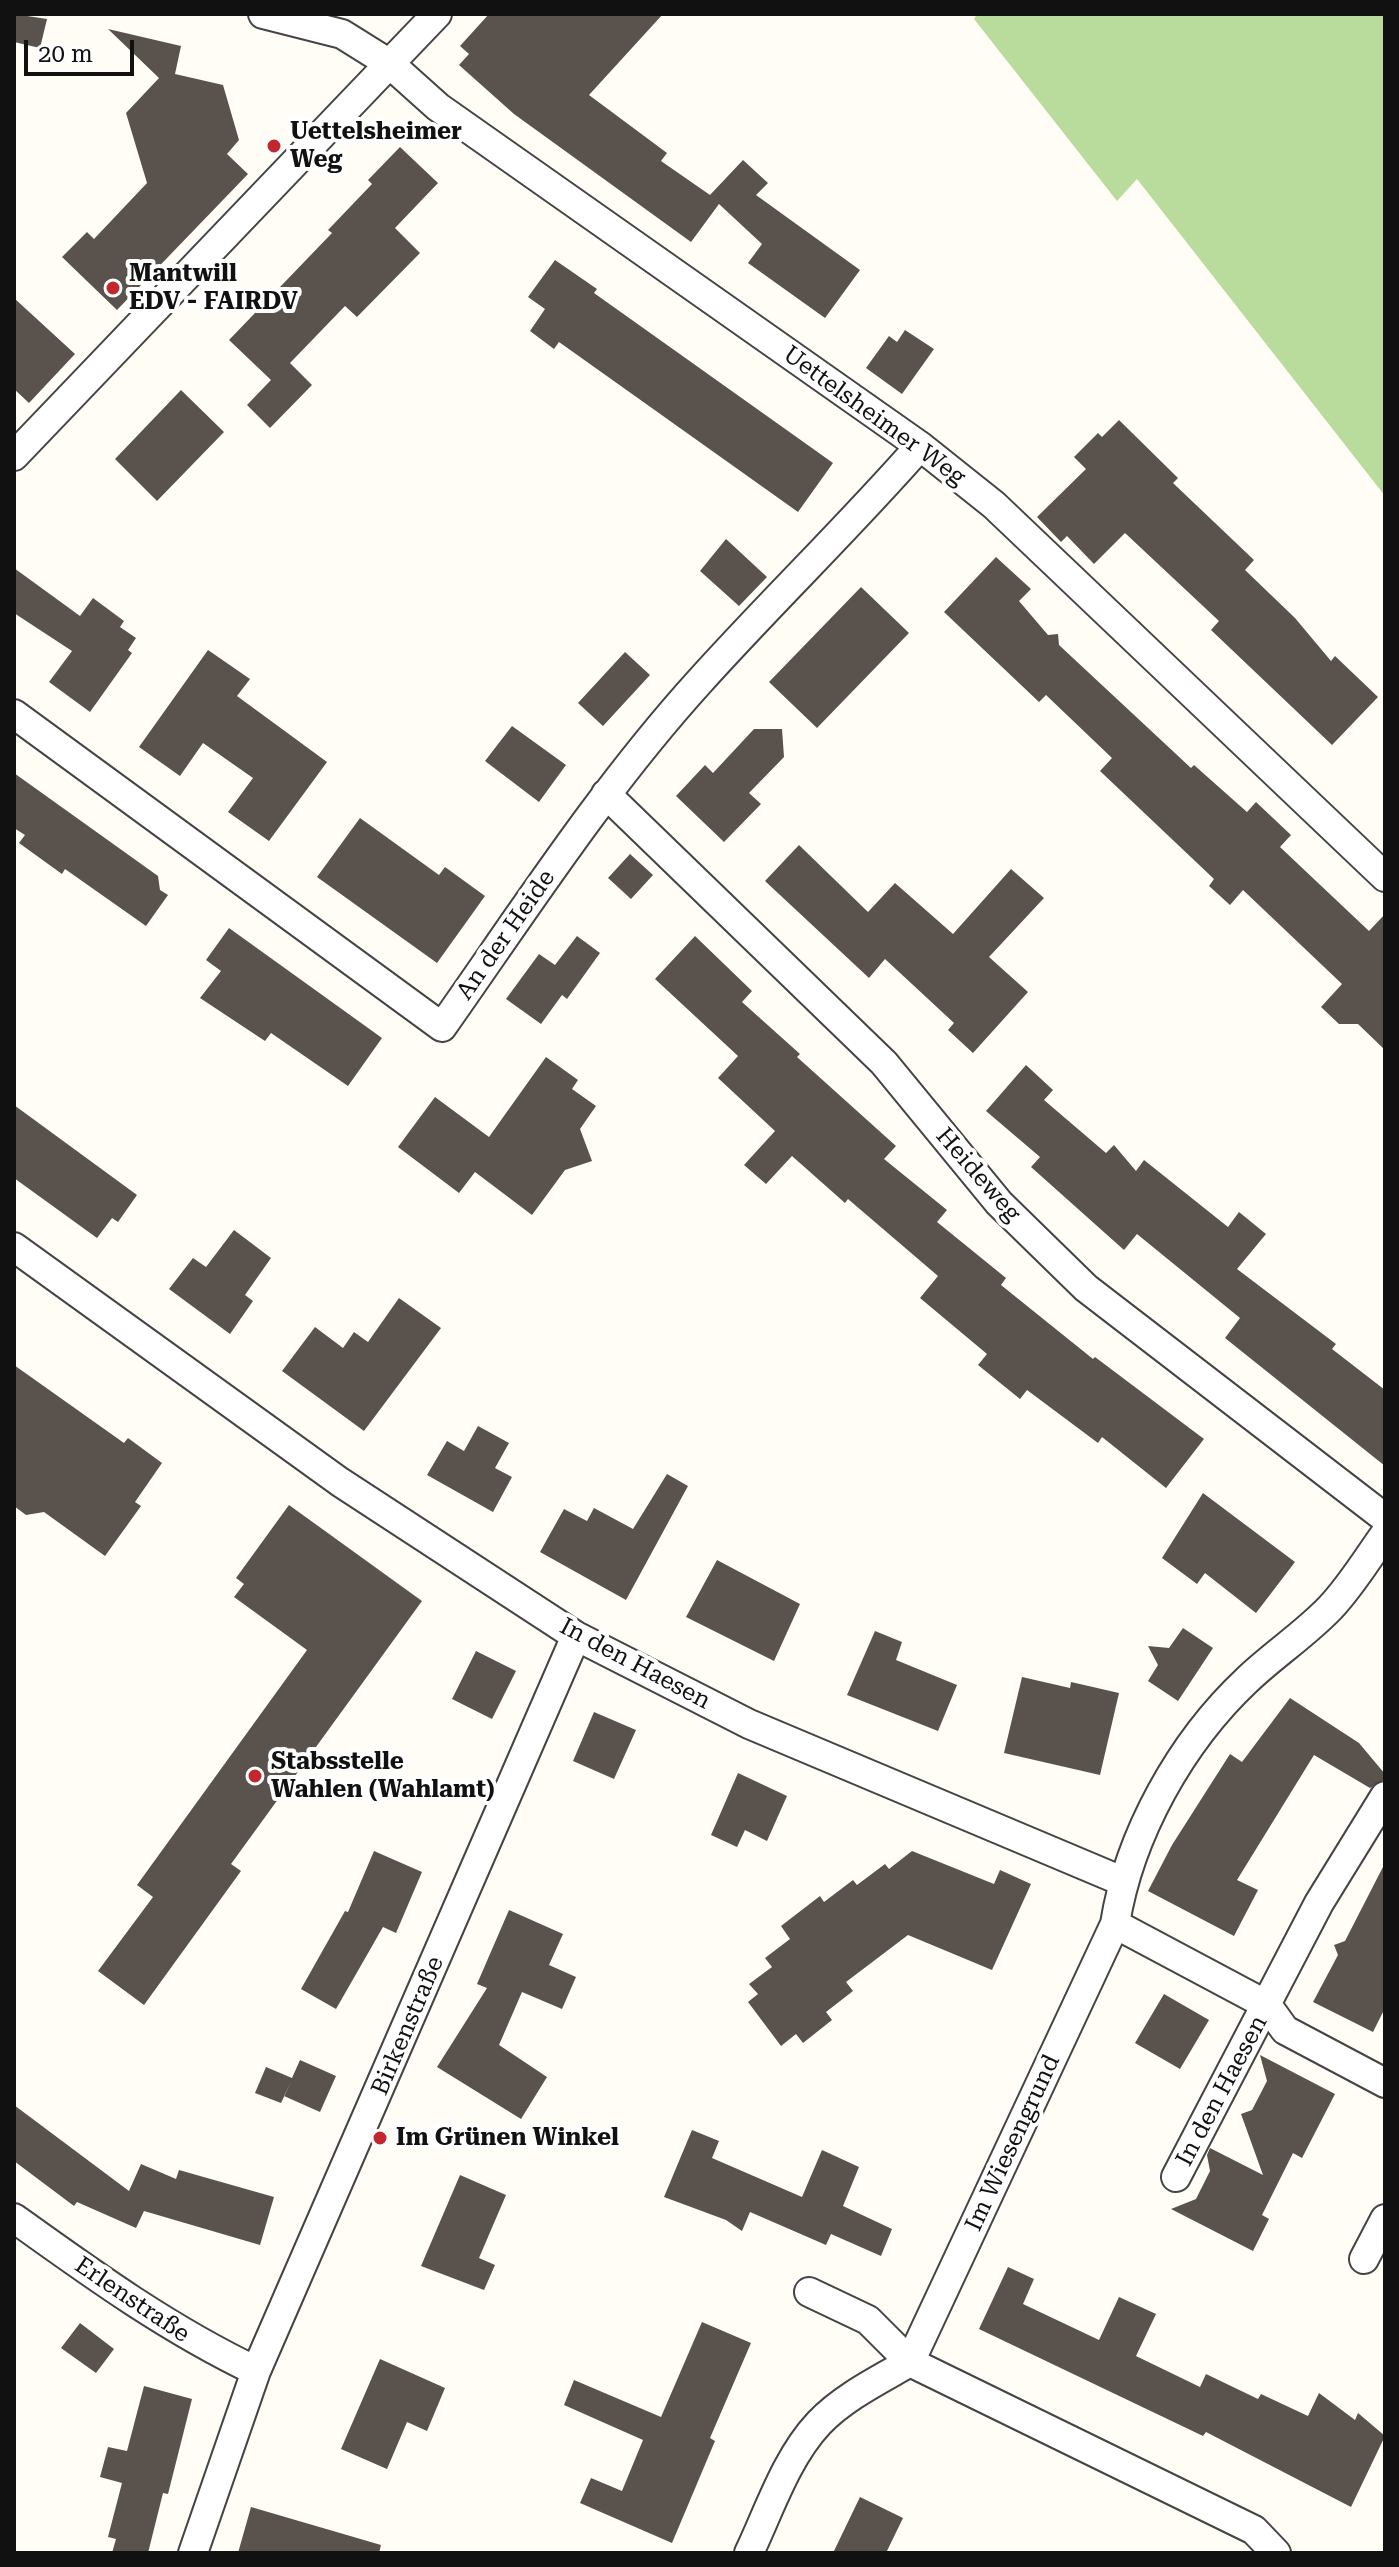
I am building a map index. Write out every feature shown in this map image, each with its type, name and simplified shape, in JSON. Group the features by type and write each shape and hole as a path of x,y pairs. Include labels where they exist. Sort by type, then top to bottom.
{"street":[{"name":"Uettelsheimer Weg","path":"263,14 342,34 390,64 438,107 920,446 994,505 1385,877"},
{"path":"14,456 437,14"},
{"name":"An der Heide","path":"14,714 442,1027 606,794 699,681 866,508 920,446"},
{"name":"Heideweg","path":"606,794 884,1063 999,1203 1086,1288 1385,1518"},
{"name":"In den Haesen","path":"14,1247 340,1482 576,1636 749,1724 1122,1881"},
{"path":"1115,1924 1122,1881 1170,1778 1205,1726 1247,1680 1333,1604 1385,1534"},
{"name":"Birkenstraße","path":"193,2553 256,2371 576,1636"},
{"name":"In den Haesen","path":"1176,2177 1319,1903 1376,1829 1385,1796"},
{"name":"In den Haesen","path":"1115,1924 1267,2005 1285,2030 1385,2083"},
{"name":"Im Wiesengrund","path":"910,2362 1115,1924"},
{"name":"Erlenstraße","path":"14,2218 128,2300 196,2343 256,2371"},
{"path":"1364,2259 1385,2219"},
{"path":"809,2292 868,2320 910,2362 1254,2530 1276,2553"},
{"path":"749,2553 794,2458 818,2424 855,2393 910,2362"}],"green space":[{"path":"977,14 1385,14 1385,496 1137,179 1117,201 974,19"}],"building":[{"path":"14,14 47,19 40,48 14,42"},
{"path":"489,14 663,14 589,95 667,153 661,161 710,195 743,160 768,183 756,195 860,270 825,318 748,263 762,244 719,204 691,242 514,114 459,65 469,54 460,46"},
{"path":"108,29 181,46 175,74 223,85 239,140 227,154 248,174 117,310 62,257 87,232 94,239 147,183 126,113 159,78"},
{"path":"400,147 438,183 395,228 420,253 357,317 345,306 290,363 312,385 270,428 247,405 271,380 229,340 332,233 328,230 372,184 368,180"},
{"path":"555,260 597,289 594,293 833,463 798,512 559,342 554,349 530,331 545,309 528,297"},
{"path":"14,298 75,354 29,403 14,389"},
{"path":"905,330 934,349 902,394 866,368 889,336 897,342"},
{"path":"181,390 224,432 157,501 115,459"},
{"path":"1119,420 1178,478 1173,483 1254,560 1245,570 1295,618 1331,661 1335,656 1378,697 1332,745 1211,630 1219,621 1125,533 1094,564 1067,536 1061,542 1037,517 1086,469 1074,457 1098,433 1102,437"},
{"path":"726,539 767,577 739,606 700,571"},
{"path":"996,557 1031,589 1019,601 1048,635 1058,634 1059,645 1191,768 1194,765 1247,812 1256,802 1291,835 1280,847 1369,931 1385,914 1385,1050 1358,1024 1339,1024 1321,1007 1342,984 1243,890 1230,905 1209,886 1214,879 1100,771 1112,758 1046,695 1039,702 944,612"},
{"path":"14,568 80,616 93,598 124,621 120,627 136,638 128,650 132,653 90,712 49,682 72,651 14,613"},
{"path":"861,587 909,633 817,728 769,682"},
{"path":"208,650 250,679 237,696 327,762 269,841 228,812 253,778 203,743 180,776 139,747"},
{"path":"625,652 650,675 603,726 578,703"},
{"path":"512,726 566,765 539,802 485,761"},
{"path":"754,729 782,729 784,757 749,793 761,804 724,842 676,796 705,765 713,773"},
{"path":"14,773 158,876 160,890 168,895 146,926 65,869 62,874 19,843 25,835 14,828"},
{"path":"360,818 439,875 445,867 485,896 437,963 317,877"},
{"path":"799,845 868,912 895,883 953,934 1011,869 1044,898 989,957 1028,992 973,1053 948,1030 954,1023 885,959 869,978 765,881"},
{"path":"630,854 653,875 631,899 608,878"},
{"path":"229,928 382,1038 348,1086 271,1033 265,1041 200,998 221,971 206,960"},
{"path":"577,936 600,953 567,999 562,995 541,1024 506,999 539,954 555,965"},
{"path":"695,936 752,991 742,1002 800,1054 797,1057 896,1146 884,1159 947,1210 937,1222 1006,1278 1001,1285 1093,1359 1095,1357 1204,1439 1166,1488 1102,1437 1098,1443 1027,1390 1020,1399 978,1365 987,1354 920,1298 938,1276 848,1199 845,1203 792,1156 766,1184 744,1165 775,1131 718,1078 738,1056 655,979"},
{"path":"546,1057 578,1080 572,1089 596,1106 580,1129 592,1161 565,1170 532,1215 475,1172 459,1193 398,1147 435,1097 489,1137"},
{"path":"1026,1065 1053,1090 1044,1100 1106,1153 1114,1145 1136,1171 1144,1160 1228,1227 1239,1212 1266,1234 1237,1269 1336,1344 1332,1349 1385,1390 1385,1466 1225,1338 1240,1318 1137,1234 1124,1250 1031,1167 1040,1157 986,1111"},
{"path":"14,1105 137,1195 118,1222 112,1218 97,1238 14,1178"},
{"path":"234,1230 271,1258 245,1295 253,1301 230,1334 169,1289 193,1258 206,1267"},
{"path":"399,1298 441,1328 364,1431 282,1371 315,1327 343,1348 354,1332 368,1342"},
{"path":"14,1365 124,1443 128,1438 162,1463 135,1502 141,1506 105,1556 44,1512 26,1515 14,1506"},
{"path":"478,1426 509,1443 495,1468 512,1477 493,1512 427,1475 447,1441 464,1451"},
{"path":"667,1474 688,1486 626,1600 540,1552 564,1509 587,1521 594,1508 633,1529"},
{"path":"1203,1493 1295,1562 1256,1613 1205,1573 1197,1584 1162,1558"},
{"name":"Stabsstelle Wahlen (Wahlamt)","path":"289,1505 422,1601 231,1864 241,1871 144,2005 98,1971 153,1897 137,1885 307,1650 234,1597 244,1584 236,1578"},
{"path":"717,1560 800,1604 774,1661 686,1617"},
{"path":"1183,1628 1213,1648 1178,1701 1148,1681 1158,1665 1148,1646 1169,1648"},
{"path":"875,1631 902,1642 896,1660 957,1685 938,1731 847,1695"},
{"path":"476,1651 516,1671 492,1719 452,1699"},
{"path":"1022,1677 1070,1688 1071,1682 1119,1693 1100,1775 1004,1753"},
{"path":"1290,1698 1359,1743 1385,1774 1385,1779 1370,1788 1314,1755 1237,1880 1258,1890 1234,1936 1148,1891 1172,1845 1230,1754 1242,1762"},
{"path":"594,1712 636,1730 614,1779 573,1761"},
{"path":"738,1773 787,1796 767,1841 745,1830 737,1847 711,1835"},
{"path":"374,1851 422,1872 396,1933 383,1927 336,2009 301,1989 345,1911 348,1912"},
{"path":"912,1851 994,1884 1000,1870 1031,1884 992,1970 908,1935 846,1982 853,1991 826,2012 832,2020 803,2043 796,2034 781,2046 748,2002 758,1994 749,1984 772,1967 765,1958 790,1939 781,1926 820,1896 824,1902 853,1880 857,1885 885,1864 889,1869"},
{"path":"1385,1863 1385,2008 1373,2032 1313,2002 1338,1955 1334,1945 1345,1941"},
{"path":"509,1910 563,1934 549,1965 576,1977 562,2009 522,1992 499,2045 547,2077 521,2119 437,2067 487,1988 477,1984"},
{"path":"1164,1994 1209,2020 1180,2069 1135,2043"},
{"path":"1260,2055 1335,2094 1302,2158 1293,2153 1262,2215 1269,2219 1253,2251 1171,2209 1196,2199 1210,2171 1207,2155 1210,2148 1263,2175 1241,2114 1252,2110 1267,2081"},
{"path":"300,2060 336,2076 320,2112 284,2096 281,2103 255,2093 266,2067 292,2078"},
{"path":"14,2105 129,2191 141,2164 176,2179 179,2170 274,2197 260,2245 144,2211 136,2228 77,2202 74,2206 14,2161"},
{"path":"692,2130 719,2141 712,2158 802,2197 822,2150 859,2167 843,2206 892,2229 881,2256 831,2234 826,2245 750,2212 742,2231 726,2220 664,2197"},
{"path":"460,2175 506,2195 479,2258 495,2265 484,2290 421,2266"},
{"path":"1008,2267 1034,2279 1023,2304 1099,2340 1119,2297 1156,2314 1136,2356 1200,2387 1206,2374 1258,2399 1261,2394 1308,2416 1319,2393 1355,2420 1358,2413 1385,2436 1351,2507 1206,2432 1203,2436 979,2329"},
{"path":"702,2322 751,2343 710,2438 715,2441 672,2543 580,2503 591,2478 622,2491 643,2440 564,2405 574,2380 661,2417"},
{"path":"80,2323 114,2349 96,2373 61,2348"},
{"path":"380,2359 445,2388 427,2431 407,2422 387,2469 341,2449"},
{"path":"144,2386 192,2399 168,2494 163,2493 148,2553 112,2553 116,2539 108,2537 122,2483 100,2477 108,2447 127,2451"},
{"path":"860,2497 903,2518 886,2553 833,2553"},
{"path":"251,2507 381,2545 379,2553 238,2553"}],"place":[{"name":"Uettelsheimer Weg","path":"274,146"},
{"name":"Mantwill EDV - FAIRDV","path":"113,288"},
{"name":"Stabsstelle Wahlen (Wahlamt)","path":"255,1776"},
{"name":"Im Grünen Winkel","path":"380,2138"}]}
